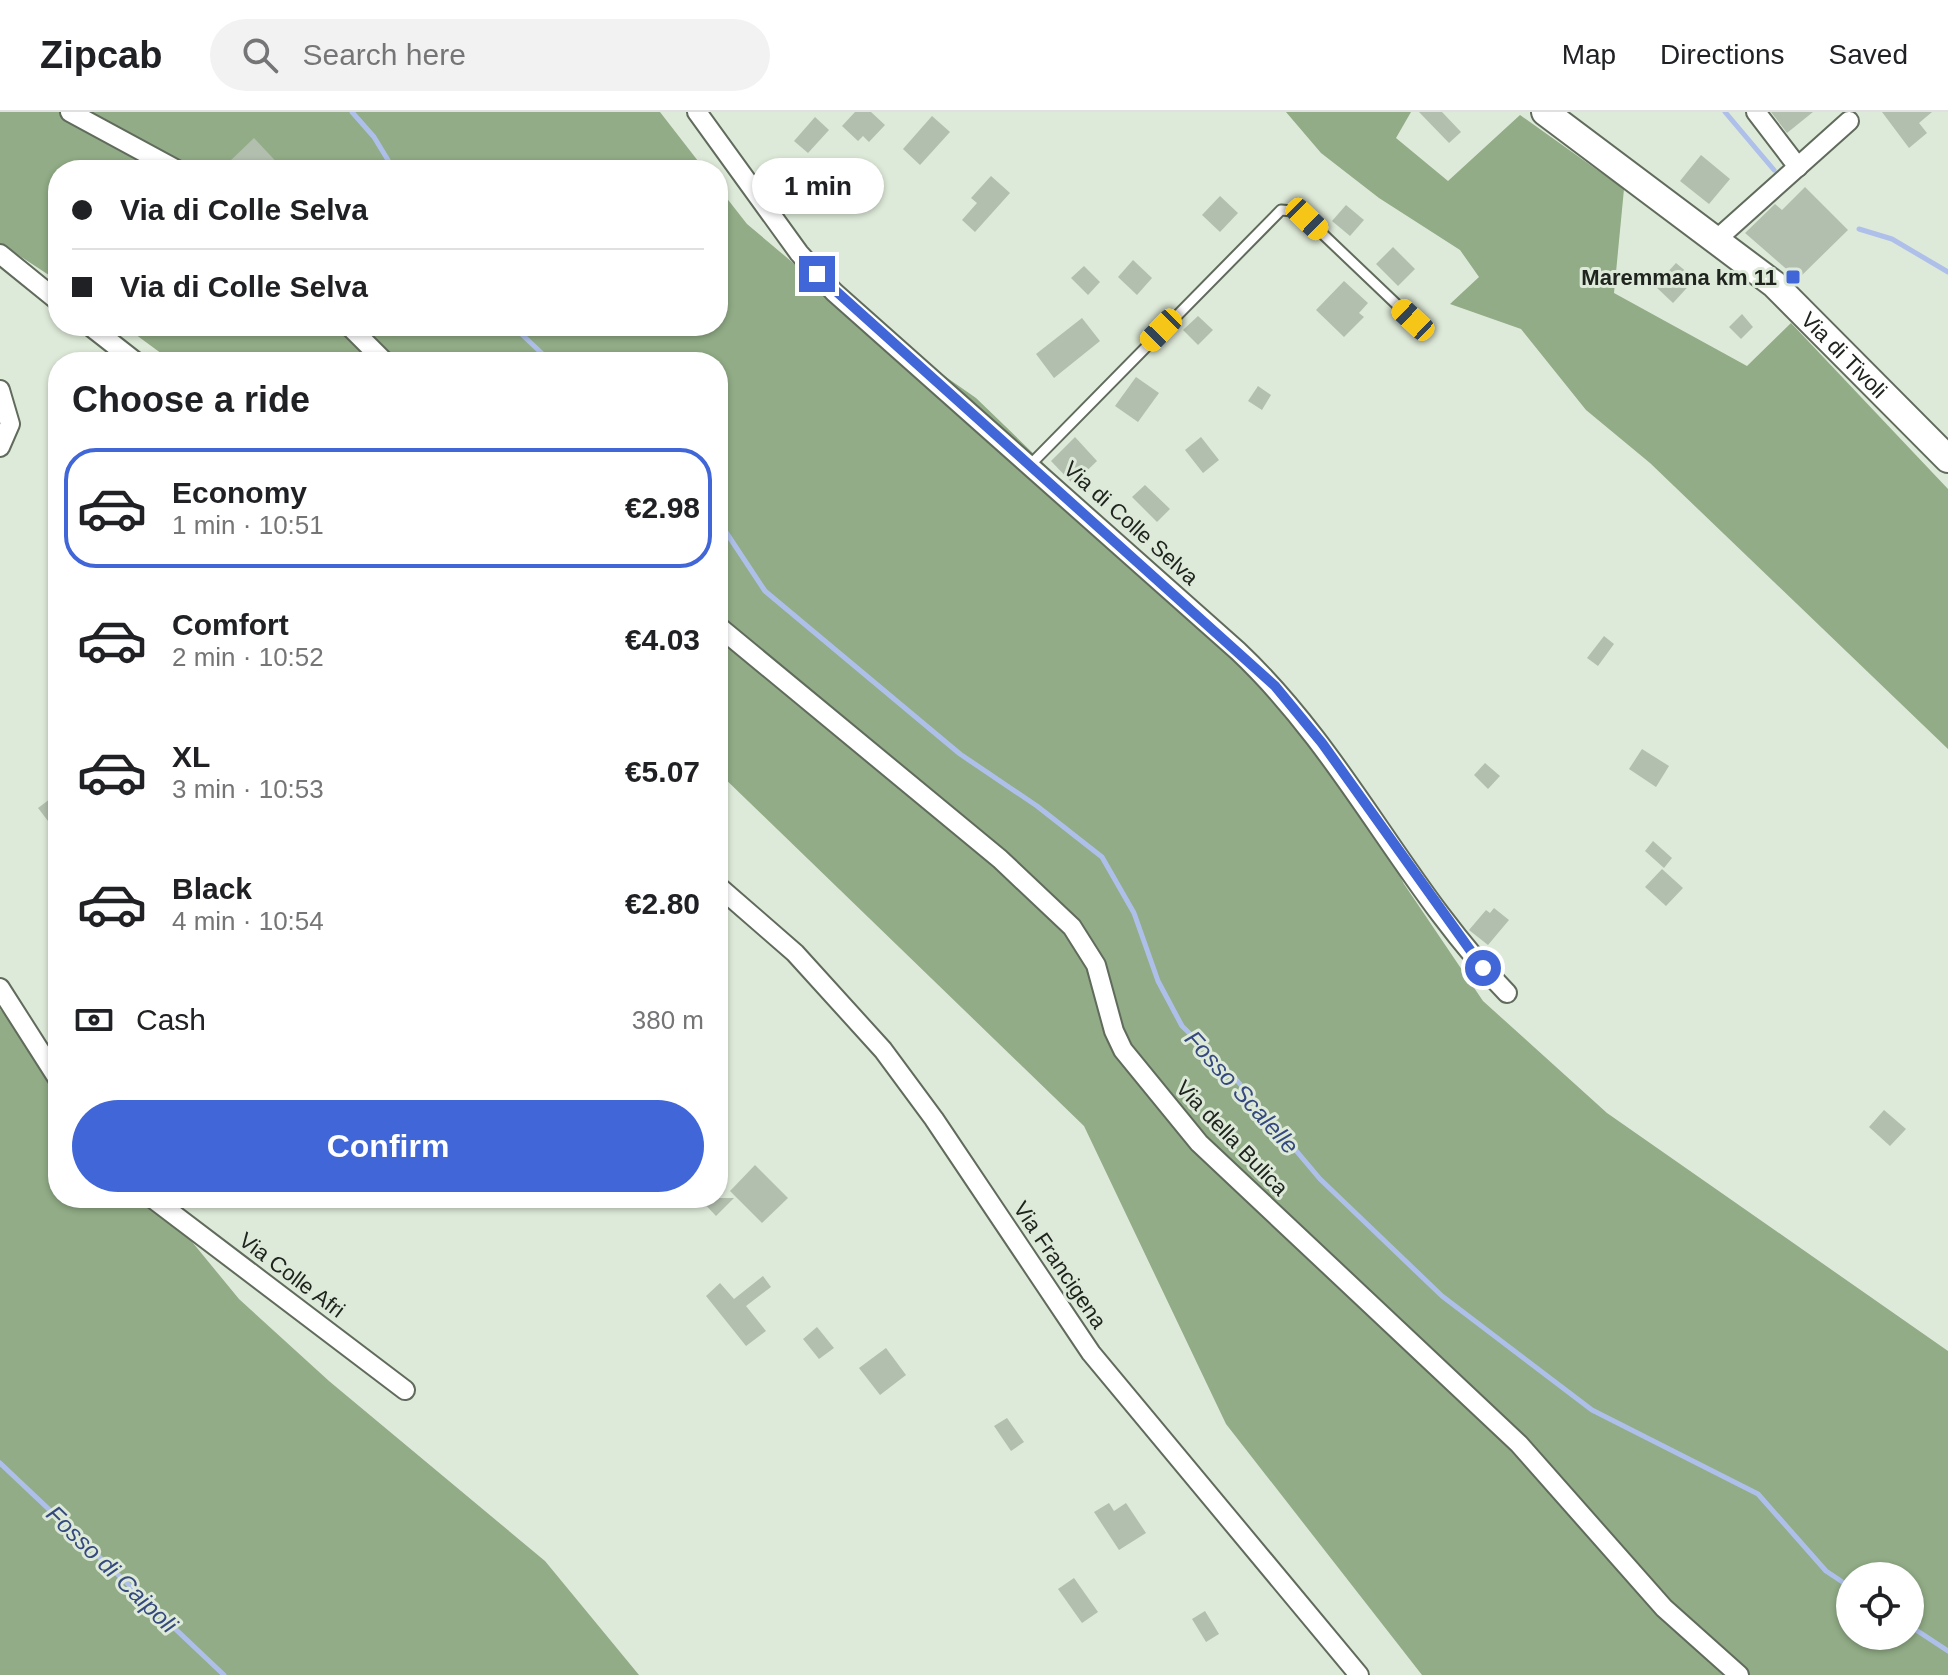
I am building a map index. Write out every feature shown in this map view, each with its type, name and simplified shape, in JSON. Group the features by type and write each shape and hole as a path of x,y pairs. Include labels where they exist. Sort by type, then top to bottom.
{"main road":[{"name":"Via di Tivoli","path":"1545,112 1716,240 1803,311 1948,459"}],"street":[{"path":"70,112 101,132 157,160"},
{"name":"Via di Colle Selva","path":"697,112 817,274 1281,692 1322,743 1458,938 1507,993"},
{"path":"1756,112 1798,167"},
{"path":"1716,240 1849,121"},
{"path":"0,254 48,293"},
{"path":"103,336 123,352"},
{"path":"359,336 375,352"},
{"path":"0,390 10,424 0,447"},
{"name":"Via della Bulica","path":"728,634 1000,859 1072,927 1096,965 1114,1031 1123,1050 1199,1143 1519,1444 1664,1608 1739,1675"},
{"name":"Via Francigena","path":"728,895 801,959 883,1050 1097,1361 1359,1675"},
{"path":"0,988 48,1063"},
{"name":"Via Colle Afri","path":"165,1208 405,1390"}],"lane":[{"path":"1030,465 1281,210 1293,211 1307,219 1413,320"}],"green space":[{"path":"0,112 660,112 697,160 48,160 48,274 0,243"},
{"path":"1286,112 1411,112 1396,138 1448,181 1520,115 1624,189 1614,293 1747,366 1791,323 1948,489 1948,749 1650,463 1586,410 1521,329 1450,304 1479,277 1460,250 1379,198 1321,153"},
{"path":"728,200 747,224 843,305 976,398 1126,543 1353,784 1404,884 1483,1001 1607,1113 1948,1351 1948,1675 1422,1675 1226,1424 1084,1126 728,782 728,352 159,352 138,336 728,336"},
{"path":"0,1009 48,1067 48,1208 164,1208 239,1299 329,1381 545,1561 639,1675 0,1675"}],"building":[{"path":"855,112 871,112 885,125 869,142 863,136 858,141 842,126"},
{"path":"1419,112 1442,112 1461,132 1449,143"},
{"path":"1771,112 1813,112 1787,133"},
{"path":"1882,112 1932,112 1919,123 1927,133 1909,148"},
{"path":"932,116 950,132 920,165 903,149"},
{"path":"815,117 829,130 808,153 794,141"},
{"path":"254,138 275,160 231,160"},
{"path":"1701,155 1730,179 1709,204 1680,181"},
{"path":"784,176 796,200 781,208 765,185"},
{"path":"991,176 1010,193 975,232 962,220 977,203 971,198"},
{"path":"1805,187 1848,230 1798,279 1745,233 1775,204 1782,210"},
{"path":"1220,196 1238,213 1220,232 1202,215"},
{"path":"1346,205 1364,220 1350,236 1332,221"},
{"path":"1393,247 1415,269 1398,286 1376,264"},
{"path":"1133,260 1152,278 1137,295 1118,277"},
{"path":"1676,263 1695,279 1673,303 1655,286"},
{"path":"1084,266 1100,282 1088,295 1071,278"},
{"path":"1344,281 1368,303 1359,313 1364,317 1344,337 1316,310"},
{"path":"1742,314 1753,327 1741,339 1729,327"},
{"path":"1198,316 1213,330 1198,345 1183,330"},
{"path":"1082,318 1100,341 1054,378 1036,354"},
{"path":"1136,377 1159,393 1138,422 1115,406"},
{"path":"1258,386 1271,395 1262,410 1248,401"},
{"path":"1075,437 1097,461 1073,484 1051,461"},
{"path":"1201,437 1219,460 1203,473 1185,450"},
{"path":"1145,485 1170,509 1157,522 1132,497"},
{"path":"1604,636 1614,644 1598,666 1587,658"},
{"path":"1642,749 1669,766 1656,787 1629,769"},
{"path":"1485,763 1500,776 1488,789 1474,775"},
{"path":"48,800 48,821 38,808"},
{"path":"1653,841 1672,858 1664,868 1645,851"},
{"path":"1662,869 1683,888 1666,906 1645,887"},
{"path":"1494,908 1509,920 1488,945 1469,930 1486,910 1490,913"},
{"path":"1884,1110 1906,1129 1890,1146 1869,1127"},
{"path":"755,1165 788,1198 762,1223 730,1191"},
{"path":"708,1208 724,1208 716,1216"},
{"path":"763,1276 771,1287 746,1306 766,1331 746,1346 706,1296 720,1283 734,1299"},
{"path":"817,1327 834,1348 819,1359 803,1339"},
{"path":"886,1348 906,1375 880,1395 859,1368"},
{"path":"1007,1418 1024,1442 1011,1451 994,1426"},
{"path":"1109,1503 1114,1511 1126,1503 1146,1533 1119,1550 1094,1512"},
{"path":"1074,1578 1098,1612 1082,1623 1058,1589"},
{"path":"1205,1611 1219,1634 1206,1642 1192,1619"}],"waterway":[{"name":"Fosso Scalelle","path":"352,112 374,137 388,160"},
{"path":"1725,112 1774,170"},
{"path":"1859,229 1892,239 1948,272"},
{"name":"Fosso Scalelle","path":"524,336 540,352"},
{"name":"Fosso Scalelle","path":"728,535 765,591 960,754 1037,806 1102,857 1134,913 1158,981 1182,1026 1234,1077 1320,1179 1442,1296 1592,1410 1758,1494 1826,1571 1836,1578"},
{"name":"Fosso di Caipoli","path":"0,1463 224,1675"},
{"name":"Fosso Scalelle","path":"1924,1635 1948,1651"}],"place":[{"name":"Maremmana km 11","path":"1793,277"}],"route":[{"path":"817,274 1275,686 1322,743 1458,938 1483,968"}]}
